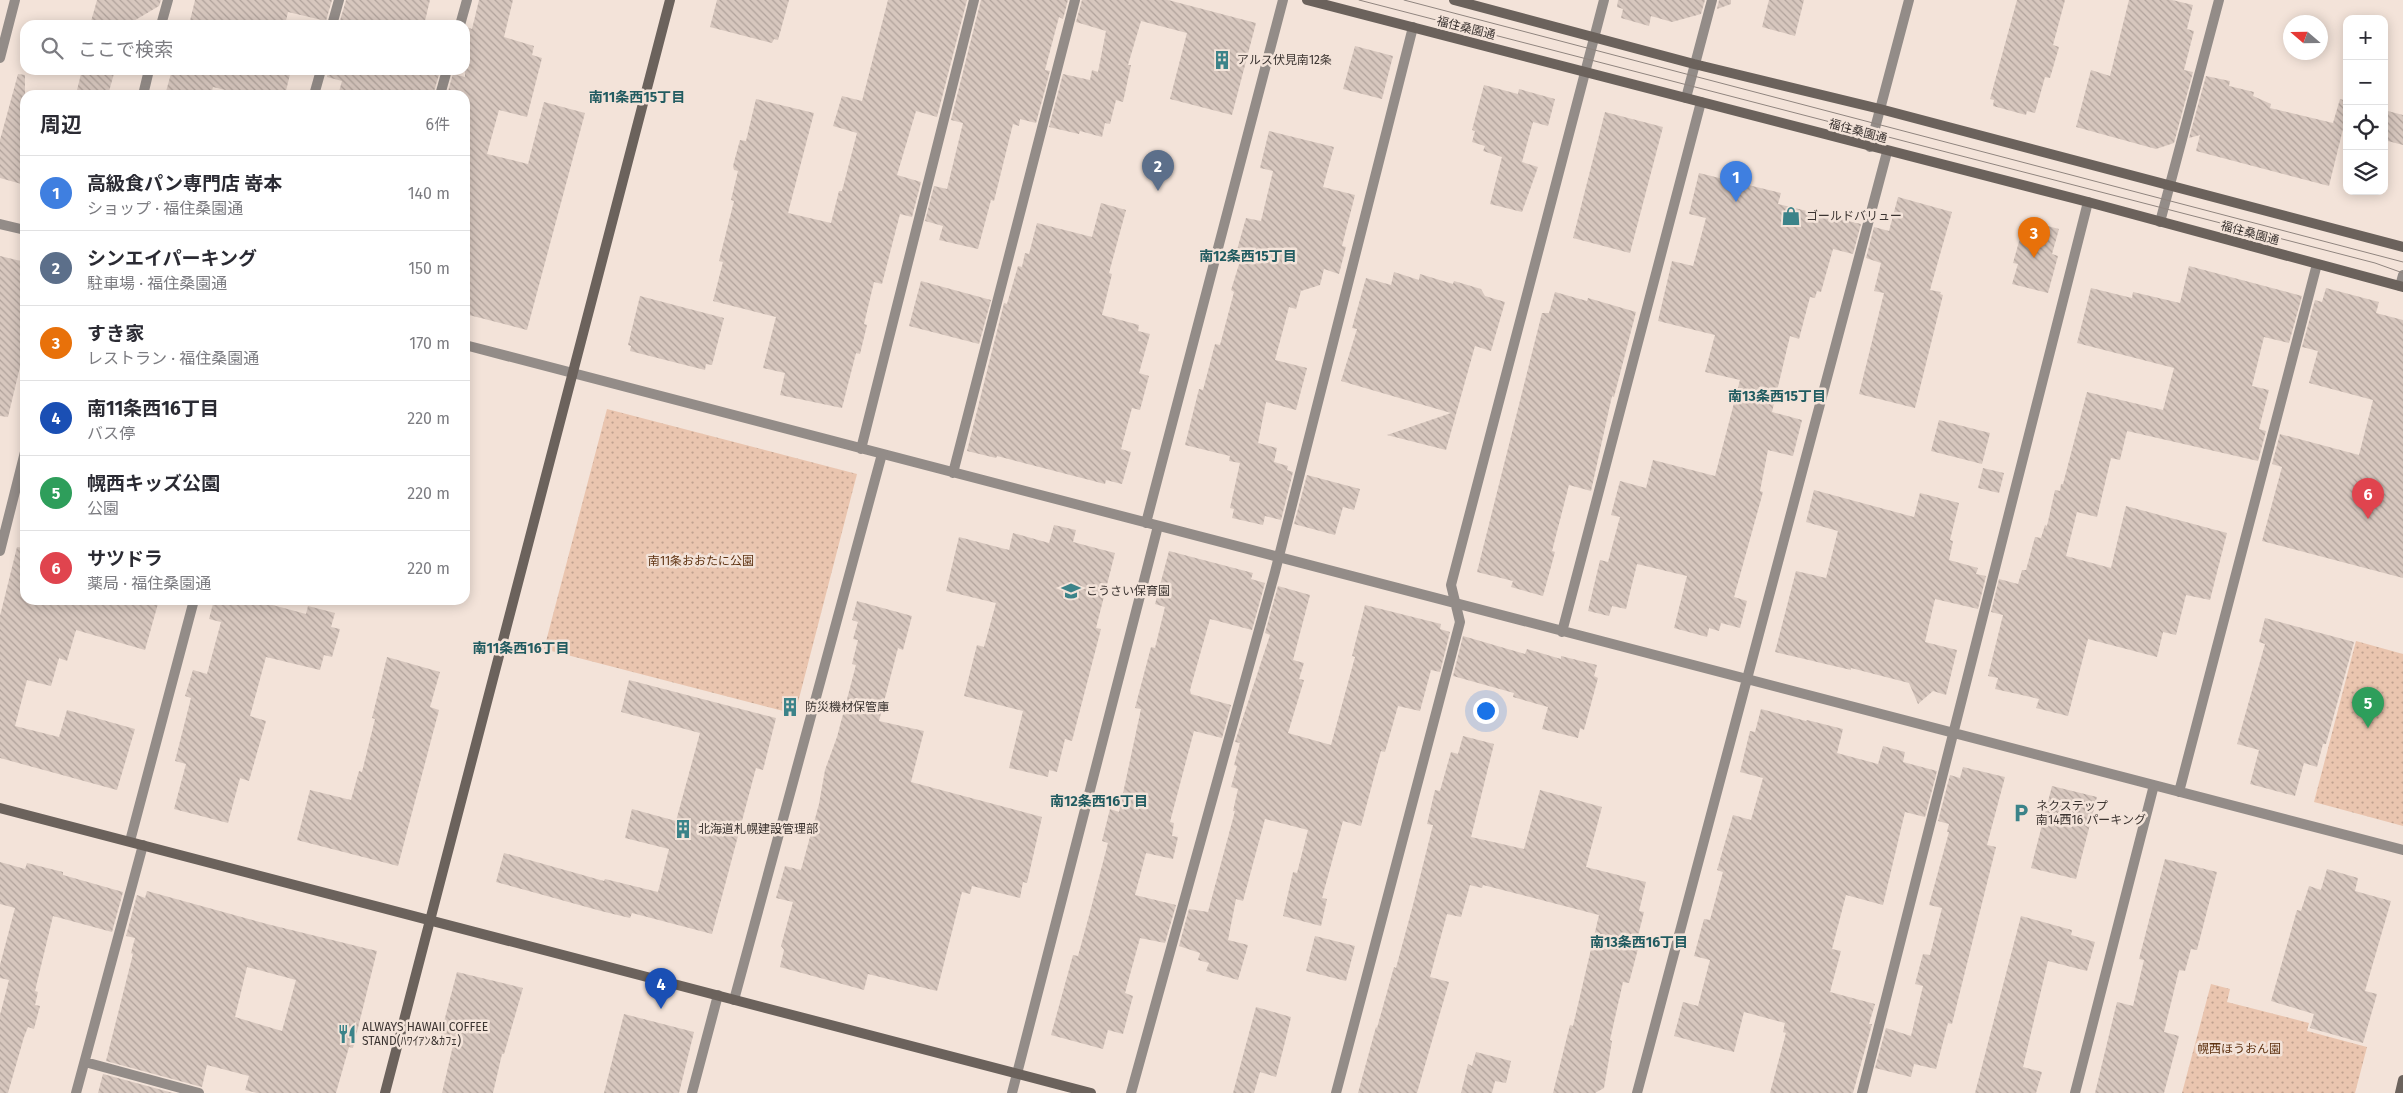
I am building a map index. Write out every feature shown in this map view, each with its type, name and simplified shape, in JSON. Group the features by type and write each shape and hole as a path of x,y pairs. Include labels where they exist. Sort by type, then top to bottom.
{"street":[{"path":"0,58 15,0"},
{"path":"163,20 168,0"},
{"path":"333,20 339,0"},
{"path":"461,20 467,0"},
{"path":"385,1093 670,0"},
{"path":"861,449 974,0"},
{"path":"953,473 1075,0"},
{"path":"1146,523 1284,0"},
{"name":"福住桑園通","path":"1307,0 1585,71 1887,152 2088,202 2402,286"},
{"name":"福住桑園通","path":"1454,0 1694,64 1880,109 2403,247"},
{"path":"1336,1093 1460,622 1452,585 1604,0"},
{"path":"1686,98 1712,0"},
{"path":"1870,147 1909,0"},
{"path":"2160,222 2219,0"},
{"path":"1131,1093 1279,558 1413,27"},
{"path":"144,90 148,75"},
{"path":"315,90 320,75"},
{"path":"441,90 446,75"},
{"path":"1562,632 1701,102"},
{"path":"1637,1093 1887,152"},
{"path":"1862,1093 2088,202"},
{"path":"0,224 20,229"},
{"path":"2179,792 2317,264"},
{"path":"2402,286 2403,275"},
{"path":"470,346 2403,850"},
{"path":"734,1000 882,454"},
{"path":"0,551 20,472"},
{"path":"1012,1093 1158,526"},
{"path":"130,841 193,605"},
{"path":"2075,1093 2154,785"},
{"path":"0,808 1091,1093"},
{"path":"76,1093 143,845"},
{"path":"692,1093 718,995"},
{"path":"84,1062 199,1093"},
{"path":"2400,1093 2403,1080"}],"green space":[{"name":"南11条おおたに公園","path":"607,409 857,474 795,714 544,649"},
{"path":"2356,641 2403,654 2403,826 2314,802"},
{"name":"幌西ほうおん園","path":"2211,984 2230,989 2227,1002 2309,1023 2307,1031 2367,1047 2355,1093 2182,1093"}],"building":[{"path":"97,0 161,0 159,6 135,20 91,20"},
{"path":"195,0 332,0 326,20 288,12 286,20 190,20"},
{"path":"346,0 430,0 425,20 340,20"},
{"path":"479,0 513,0 504,37 534,46 532,55 542,58 527,117 499,110 487,154 528,164 544,102 585,113 527,330 470,315 470,90 448,90 453,75 465,77 465,75 470,75 470,28 472,29"},
{"path":"717,0 789,0 778,40 774,39 772,43 710,27"},
{"path":"888,0 967,0 937,117 916,111 897,175 921,182 912,217 900,214 882,284 874,282 864,324 867,325 860,354 856,353 842,408 780,395 785,373 763,368 776,317 713,301 723,262 719,261 734,201 731,200 738,171 734,170 733,166 740,140 746,141 756,99 814,113 788,213 831,223 839,191 842,191 857,133 833,126 842,96 862,101"},
{"path":"981,0 1068,0 1063,19 1059,17 1045,70 1050,71 1036,123 1020,119 1019,126 1013,124 994,201 991,200 978,249 939,240 943,226 925,221 934,186 947,189 963,123 951,120"},
{"path":"1082,0 1168,0 1256,23 1232,115 1170,99 1187,33 1141,21 1128,65 1131,65 1123,102 1116,100 1110,124 1105,123 1102,137 1080,131 1079,134 1049,127 1063,74 1090,80 1092,70 1098,72 1106,31 1076,22"},
{"path":"1618,0 1705,0 1701,14 1672,22 1651,16 1649,26 1621,18 1623,9 1617,7"},
{"path":"1719,0 1731,0 1731,4 1717,9"},
{"path":"1769,0 1804,0 1795,36 1762,27"},
{"path":"2017,0 2065,0 2053,45 2059,47 2050,78 2045,77 2035,113 2027,111 2026,115 1993,106 1994,100 1990,99"},
{"path":"2129,0 2172,0 2193,5 2187,29 2194,31 2184,70 2193,72 2174,143 2156,149 2076,127 2091,70 2110,76"},
{"path":"1355,46 1393,56 1382,99 1343,89"},
{"path":"18,74 25,75 25,90 20,90 20,184 0,178 0,140"},
{"path":"81,75 114,75 109,90 77,90"},
{"path":"171,75 290,75 286,90 225,90 213,87 212,90 166,90"},
{"path":"327,75 439,75 434,90 339,90 342,81 327,77"},
{"path":"2206,76 2230,81 2229,86 2254,92 2253,96 2271,104 2270,108 2333,123 2340,99 2343,100 2343,129 2329,186 2196,151 2200,135 2189,138"},
{"path":"1484,85 1518,94 1519,89 1555,99 1548,126 1533,122 1522,162 1538,167 1522,212 1490,204 1502,157 1483,151 1485,146 1472,142 1475,131 1472,130"},
{"path":"2388,111 2403,115 2403,145 2388,141"},
{"path":"1605,112 1663,127 1630,253 1573,238"},
{"path":"1269,131 1334,147 1323,187 1355,195 1342,246 1346,247 1339,274 1324,269 1320,285 1301,291 1296,309 1289,307 1275,360 1307,368 1296,410 1266,402 1258,443 1277,448 1274,462 1288,466 1287,470 1293,472 1281,520 1265,516 1263,525 1232,518 1234,509 1230,508 1240,463 1229,461 1230,456 1185,445 1199,389 1203,390 1215,344 1220,345 1234,292 1231,290 1241,258 1235,257 1246,218 1261,221 1273,171 1260,168"},
{"path":"1699,173 1781,193 1778,204 1861,224 1853,254 1833,249 1821,292 1817,291 1815,298 1810,297 1799,339 1790,336 1772,412 1802,420 1793,456 1768,450 1760,491 1763,492 1734,597 1747,601 1740,628 1721,623 1719,631 1709,628 1707,637 1674,628 1687,576 1637,564 1626,609 1612,606 1609,616 1588,611 1600,560 1608,562 1620,517 1611,515 1620,481 1646,488 1653,460 1715,476 1740,380 1705,372 1715,335 1658,321 1672,261 1693,266 1706,218 1689,214"},
{"path":"1898,197 1952,212 1930,290 1941,292 1940,294 1943,295 1915,408 1859,394 1884,293 1874,291 1881,263 1866,258 1874,227 1889,231"},
{"path":"1101,203 1126,210 1109,273 1112,274 1102,315 1139,325 1138,331 1150,334 1139,373 1149,376 1140,410 1132,408 1121,449 1131,452 1122,484 1106,480 1105,484 997,456 996,458 967,451 1004,303 1007,304 1018,266 1022,267 1025,253 1029,254 1037,223 1092,237"},
{"path":"2025,220 2059,229 2052,254 2058,256 2048,293 2012,284 2018,264 2013,263"},
{"path":"0,256 20,261 20,367 8,417 0,416"},
{"path":"2189,266 2302,296 2289,343 2264,337 2252,386 2269,390 2259,429 2266,431 2258,461 2127,431 2120,460 2111,458 2097,517 2077,512 2066,556 2111,568 2126,506 2227,533 2210,600 2186,595 2176,635 2163,632 2157,657 2088,639 2068,716 2036,708 2039,699 1995,689 1998,678 1988,676 2003,615 1991,612 1999,579 2018,584 2022,570 2026,570 2035,537 2041,538 2045,525 2047,526 2055,490 2060,491 2061,484 2063,484 2087,392 2163,410 2174,368 2077,343 2091,288 2132,298 2133,292 2180,303"},
{"path":"1394,272 1419,280 1420,274 1453,284 1454,281 1481,289 1485,296 1505,302 1491,351 1475,346 1446,450 1387,435 1451,413 1341,381 1357,329 1352,328 1366,278 1391,285"},
{"path":"921,281 991,300 979,344 909,326"},
{"path":"2326,288 2379,302 2376,313 2403,320 2403,578 2262,541 2282,467 2272,464 2280,434 2359,455 2373,400 2309,383 2318,351 2302,347 2315,300 2322,302"},
{"path":"1555,292 1587,301 1588,298 1636,312 1614,397 1612,396 1591,491 1569,485 1552,551 1555,552 1543,596 1511,587 1513,581 1477,572 1542,313 1549,313"},
{"path":"640,296 724,318 712,365 706,364 705,370 630,351 631,346 628,345"},
{"path":"1939,420 1990,433 1982,464 1931,451"},
{"path":"1983,468 2004,473 1999,493 1978,488"},
{"path":"1307,475 1360,489 1354,510 1343,507 1335,535 1294,524"},
{"path":"1814,490 1914,517 1920,493 1959,503 1950,540 1953,541 1949,560 1978,568 1976,574 1986,576 1978,609 1935,599 1925,642 1957,650 1946,695 1933,691 1918,704 1909,683 1851,668 1851,670 1775,652 1796,571 1826,578 1838,531 1806,522"},
{"path":"1054,525 1076,530 1073,542 1115,553 1096,628 1101,629 1072,741 1065,739 1057,772 1049,770 1048,777 1009,768 1023,711 964,696 977,645 984,647 996,603 946,591 959,537 1009,550 1013,533 1049,543"},
{"path":"17,547 20,547 20,605 158,605 145,650 76,630 67,661 59,658 51,686 27,680 15,726 59,737 67,710 135,729 117,790 0,758 0,616"},
{"path":"1169,551 1253,573 1251,579 1265,583 1252,630 1210,619 1190,690 1191,694 1231,705 1222,738 1194,731 1170,822 1174,823 1172,836 1178,837 1173,859 1146,853 1135,895 1176,905 1165,943 1140,938 1125,993 1133,996 1123,1034 1108,1030 1103,1049 1051,1035 1073,955 1078,956 1090,912 1108,843 1102,841 1110,809 1119,812 1141,709 1135,708 1151,647 1155,648 1165,607 1155,604"},
{"path":"1278,586 1310,595 1293,660 1304,663 1299,679 1304,680 1288,733 1331,745 1355,657 1352,656 1365,605 1441,624 1440,629 1450,632 1440,672 1431,670 1420,711 1398,706 1385,752 1381,751 1361,826 1343,821 1322,898 1327,899 1321,926 1283,916 1293,872 1297,873 1308,830 1265,819 1243,901 1236,899 1228,940 1248,945 1238,980 1206,971 1209,963 1198,960 1200,953 1179,946 1189,909 1208,912 1235,811 1233,811 1238,789 1231,787 1237,766 1234,765 1240,743 1235,742 1270,635 1265,633"},
{"path":"857,601 912,616 903,650 898,648 879,721 924,731 911,782 1042,817 1027,883 1023,882 1020,898 972,886 970,894 962,892 937,991 868,974 864,990 780,967 784,950 781,946 793,902 776,898 785,866 801,870 819,804 825,770 837,737 856,665 852,664 858,640 853,639 858,622 852,620"},
{"path":"213,605 273,605 306,614 308,606 335,613 331,627 340,629 332,657 324,655 320,670 266,657 250,716 266,721 249,781 240,778 228,823 174,809 186,764 175,761 191,698 185,696 193,670 207,674 221,622 209,619"},
{"path":"2265,618 2354,642 2326,744 2323,744 2317,767 2304,763 2295,796 2250,784 2259,750 2237,744 2265,644 2259,642"},
{"path":"1463,636 1525,654 1527,649 1561,659 1561,656 1597,665 1594,676 1598,678 1584,730 1580,728 1578,738 1542,729 1548,707 1513,697 1514,693 1453,676"},
{"path":"387,657 440,672 430,707 439,710 398,866 297,840 310,790 351,800 359,771 362,772 375,719 372,718"},
{"path":"629,680 776,718 763,770 756,768 712,934 632,913 630,918 496,882 504,853 604,881 605,879 658,892 669,849 625,838 632,809 676,821 700,733 621,712"},
{"path":"1761,709 1843,729 1837,753 1878,764 1883,746 1905,752 1903,762 1937,771 1925,817 1905,812 1883,905 1846,895 1832,949 1841,951 1830,992 1875,1004 1869,1024 1872,1024 1853,1093 1770,1093 1786,1033 1783,1032 1785,1023 1744,1012 1734,1052 1674,1036 1683,1002 1698,1006 1710,960 1694,956 1704,919 1710,920 1723,872 1717,870 1733,815 1751,820 1763,778 1740,772 1750,731 1755,732"},
{"path":"1463,736 1494,744 1471,837 1524,849 1540,790 1602,807 1586,867 1646,882 1639,911 1644,912 1636,944 1639,945 1629,983 1623,982 1610,1040 1612,1041 1604,1088 1595,1093 1553,1093 1570,1025 1573,1026 1599,915 1483,885 1482,888 1470,885 1461,917 1447,914 1430,977 1449,982 1417,1093 1358,1093 1413,905 1433,825 1427,824 1435,790 1440,791 1451,752 1458,754"},
{"path":"1963,767 2005,777 1987,845 1996,847 1952,1024 1948,1023 1936,1069 1914,1064 1911,1077 1875,1068 1886,1028 1911,1036 1923,986 1915,984 1923,954 1930,955 1942,908 1929,905 1949,832 1947,832 1949,824 1938,821 1950,775 1960,778"},
{"path":"2052,786 2097,797 2076,879 2031,868"},
{"path":"2165,859 2217,872 2197,950 2191,949 2185,971 2179,970 2164,1032 2179,1036 2164,1093 2095,1093 2117,1002 2133,1006 2144,960 2139,959"},
{"path":"0,862 25,869 27,863 63,872 63,875 123,892 112,932 53,916 35,991 38,992 35,1005 40,1006 34,1029 28,1027 24,1037 8,1093 0,1093 0,1015 9,980 0,978 0,965 15,908 0,904"},
{"path":"2327,869 2358,878 2355,891 2391,901 2365,991 2377,994 2363,1043 2310,1028 2314,1014 2271,1001 2297,910 2301,911 2309,886 2321,890"},
{"path":"147,891 267,924 377,951 353,1048 349,1047 336,1093 257,1093 245,1090 249,1076 207,1065 202,1087 106,1061 133,954 131,953 135,938 126,936 137,895 145,898","holes":["247,967 296,980 282,1031 235,1017"]},
{"path":"2021,916 2072,930 2071,935 2095,942 2087,971 2048,961 2023,1067 2042,1072 2036,1093 1975,1093"},
{"path":"1315,936 1355,946 1346,981 1306,971"},
{"path":"457,972 523,988 504,1054 502,1054 493,1093 442,1093 454,1041 440,1037"},
{"path":"1256,1007 1291,1017 1276,1077 1260,1072 1254,1093 1233,1093"},
{"path":"624,1014 694,1032 679,1093 604,1093"},
{"path":"1476,1052 1511,1061 1506,1083 1495,1081 1492,1093 1461,1093 1468,1064 1472,1066"},
{"path":"103,1074 173,1093 98,1093"}],"tram line":[{"path":"1359,0 2375,263 2403,273"},
{"path":"1404,0 2403,262"}],"place":[{"name":"アルス伏見南12条","path":"1222,60"},
{"name":"シンエイパーキング","path":"1158,191"},
{"name":"高級食パン専門店 嵜本","path":"1736,202"},
{"name":"ゴールドバリュー","path":"1791,216"},
{"name":"すき家","path":"2034,258"},
{"name":"サツドラ","path":"2368,519"},
{"name":"こうさい保育園","path":"1071,591"},
{"name":"防災機材保管庫","path":"790,707"},
{"name":"幌西キッズ公園","path":"2368,728"},
{"name":"ネクステップ 南14西16 パーキング","path":"2021,813"},
{"name":"北海道札幌建設管理部","path":"683,829"},
{"name":"南11条西16丁目","path":"661,1009"},
{"name":"ALWAYS HAWAII COFFEE STAND(ﾊﾜｲｱﾝ&ｶﾌｪ)","path":"347,1034"}],"district":[{"name":"南11条西15丁目","path":"637,97"},
{"name":"南12条西15丁目","path":"1248,256"},
{"name":"南13条西15丁目","path":"1777,396"},
{"name":"南11条西16丁目","path":"521,648"},
{"name":"南12条西16丁目","path":"1099,801"},
{"name":"南13条西16丁目","path":"1639,942"}]}
